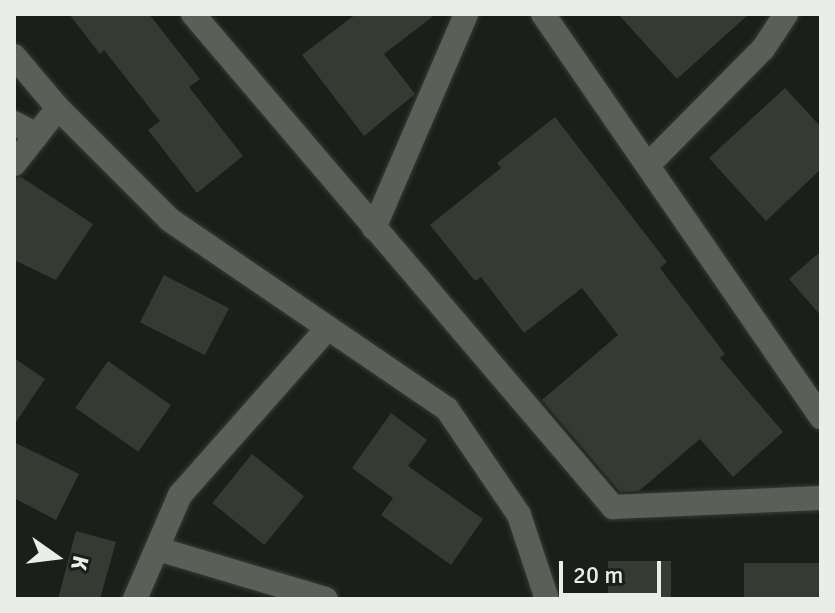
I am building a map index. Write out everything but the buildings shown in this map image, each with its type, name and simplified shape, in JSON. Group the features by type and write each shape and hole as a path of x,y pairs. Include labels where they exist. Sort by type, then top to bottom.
{"street":[{"path":"193,14 613,507 821,498"},
{"path":"374,228 466,14"},
{"path":"543,14 649,164 812,381 821,417"},
{"path":"649,164 763,49 786,14"},
{"path":"14,56 58,108 170,220 447,409 519,515 547,599"},
{"path":"14,164 58,108"},
{"path":"14,123 37,135"},
{"path":"135,599 180,495 328,328"},
{"path":"158,549 326,599"}]}
